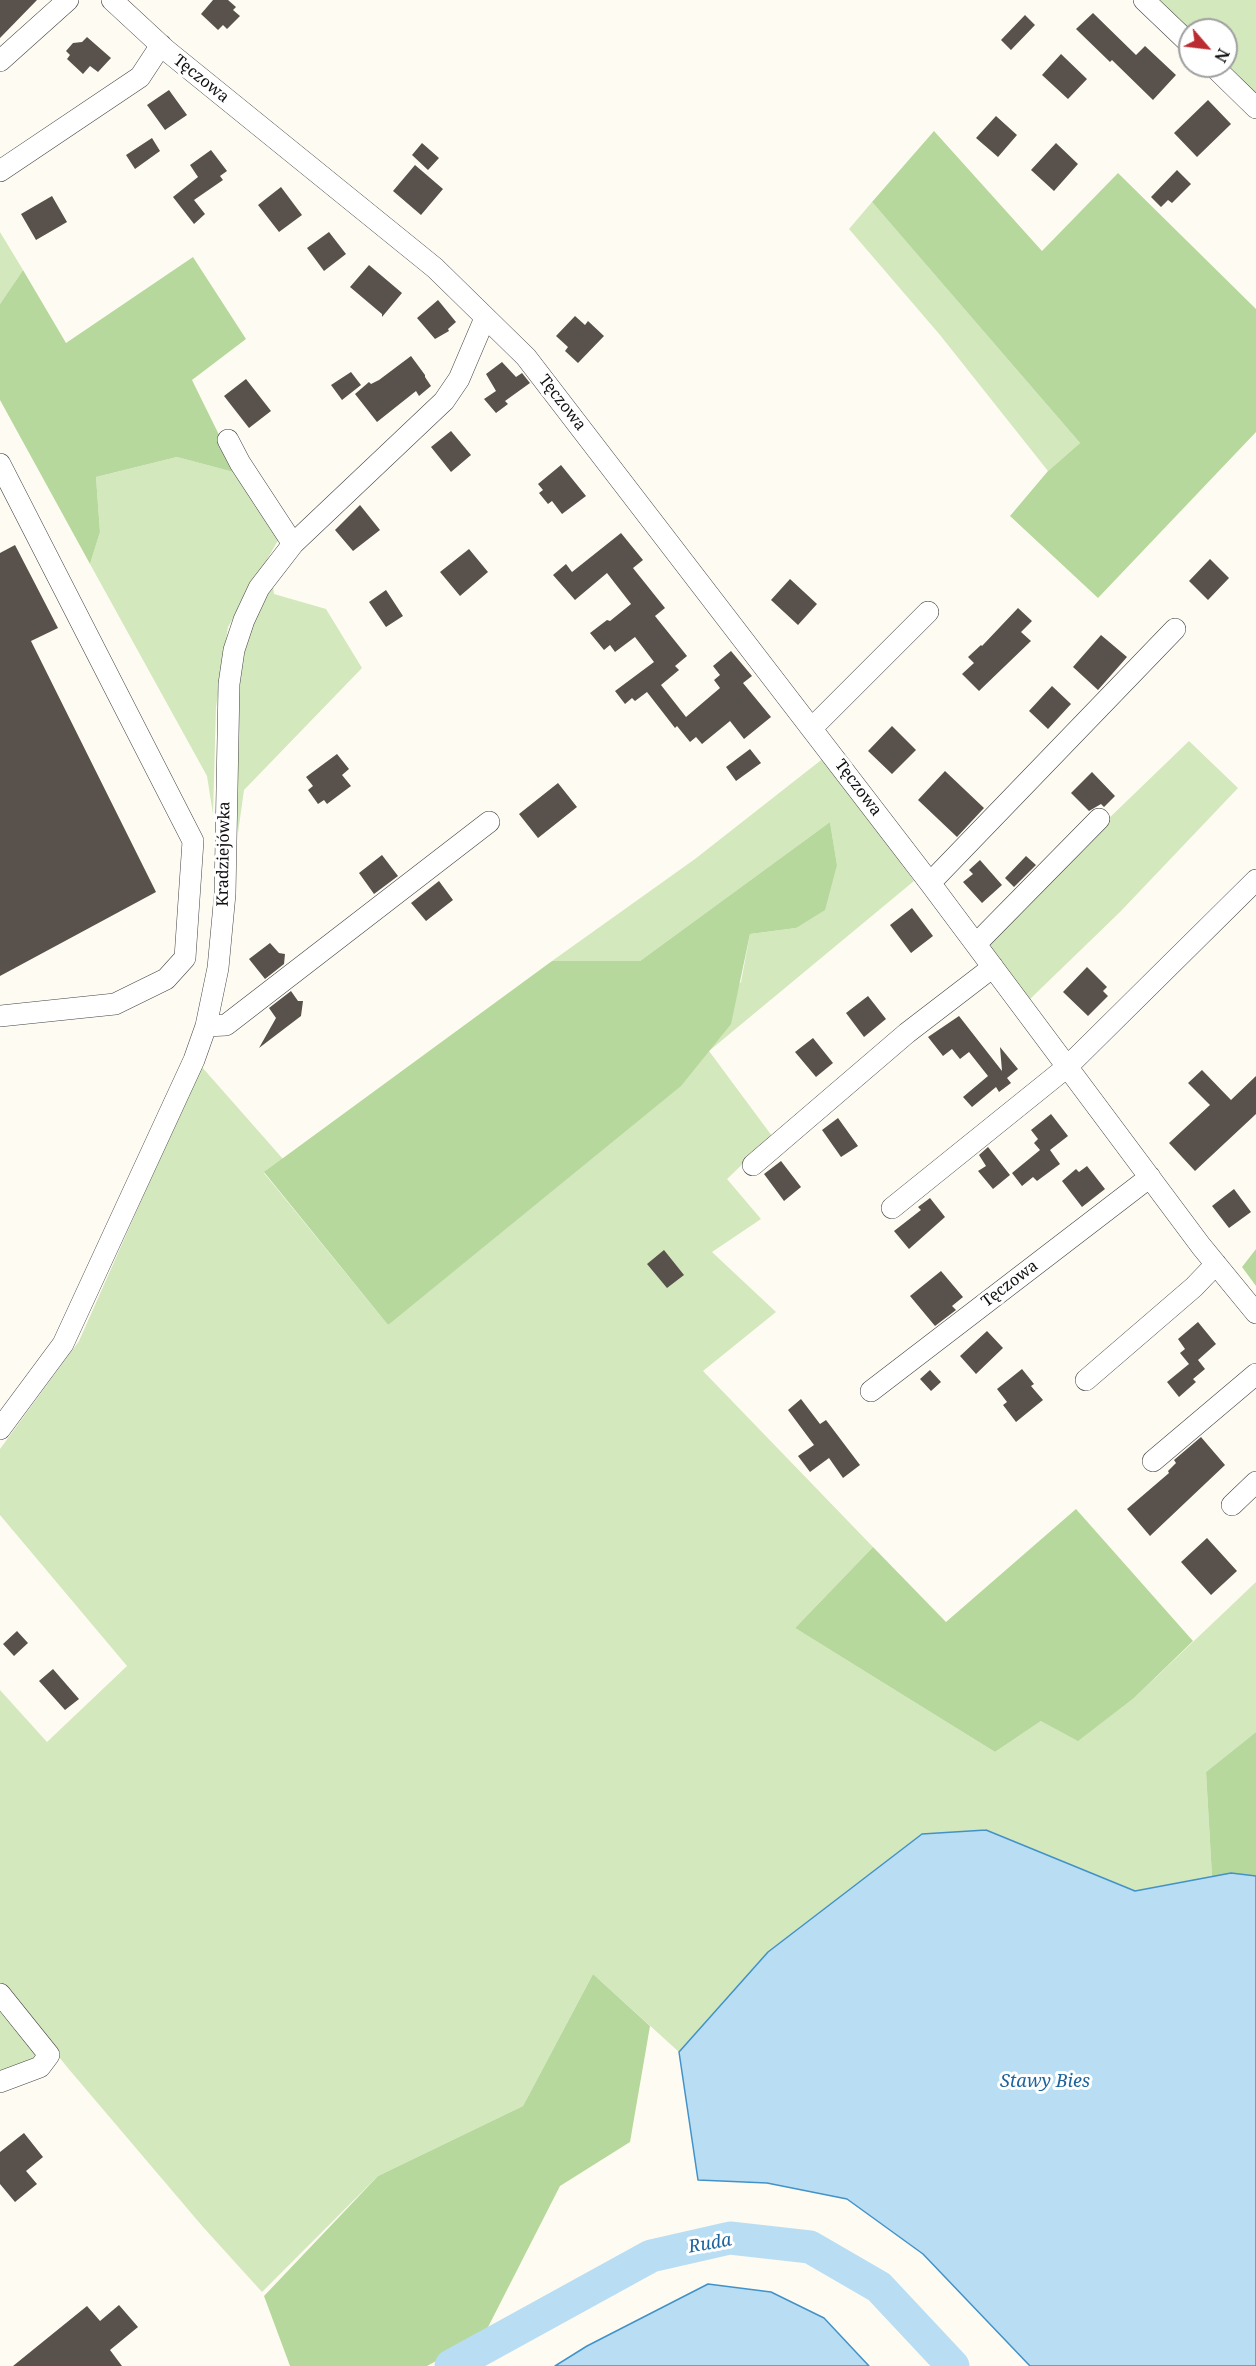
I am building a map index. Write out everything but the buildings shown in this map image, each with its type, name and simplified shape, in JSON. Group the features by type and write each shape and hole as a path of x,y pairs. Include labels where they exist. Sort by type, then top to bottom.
{"street":[{"path":"0,61 68,0"},
{"name":"Tęczowa","path":"112,0 160,45 435,268 526,357 812,728 1216,1264 1256,1313"},
{"path":"1144,0 1178,33"},
{"path":"0,171 140,77 160,45"},
{"path":"1225,78 1256,108"},
{"name":"Kradziejówka","path":"0,1429 63,1344 190,1069 206,1026 218,968 225,894 227,717 234,650 244,620 259,588 293,543 444,401 459,379 484,318"},
{"path":"228,440 240,463 293,543"},
{"path":"0,464 193,841 185,958 166,979 115,1004 0,1016"},
{"path":"812,728 928,612"},
{"path":"930,883 1175,629"},
{"path":"976,944 1099,819"},
{"path":"206,1026 226,1025 489,822"},
{"path":"892,1208 1068,1067 1256,880"},
{"path":"753,1165 907,1033 993,967"},
{"name":"Tęczowa","path":"871,1391 1150,1177"},
{"path":"1086,1380 1194,1287 1216,1264"},
{"path":"1153,1461 1256,1374"},
{"path":"1232,1504 1256,1482"},
{"path":"0,1994 49,2055 40,2067 0,2082"}],"green space":[{"path":"1152,0 1256,0 1256,98 1237,78 1238,18 1178,18 1178,21"},
{"path":"934,131 1042,251 1118,173 1256,309 1256,432 1098,598 1010,516 1048,471 1080,443 872,202"},
{"path":"872,202 1080,443 1048,471 940,335 849,229"},
{"path":"0,232 23,270 0,304"},
{"path":"193,257 246,339 192,380 241,474 177,457 96,477 100,532 90,564 0,400 0,304 23,270 66,343"},
{"path":"177,457 241,474 280,537 228,627 216,707 213,814 207,776 90,564 100,532 96,477"},
{"path":"272,580 274,594 326,609 362,668 244,790 238,833 234,710 245,636"},
{"path":"1189,741 1238,788 1120,912 1028,1001 987,943 1075,851"},
{"path":"825,757 914,881 709,1051 772,1136 727,1179 761,1219 712,1252 776,1312 703,1371 873,1547 795,1628 995,1752 1041,1721 1135,1697 1256,1582 1256,1732 1206,1772 1212,1877 1135,1891 986,1830 768,1952 679,2052 593,1974 523,2106 378,2176 262,2292 203,2227 67,2067 0,1983 0,1690 47,1742 127,1666 0,1515 0,1449 79,1341 201,1066 283,1159 264,1173 388,1325 741,982 750,934 796,928 837,865 830,822 640,961 552,961 695,859"},
{"path":"830,822 837,865 825,910 796,928 750,934 731,1024 681,1086 388,1325 264,1172 552,961 640,961"},
{"path":"1256,1249 1256,1286 1242,1267"},
{"path":"1076,1509 1193,1641 1135,1697 1078,1741 1041,1721 995,1752 795,1628 873,1547 946,1622"},
{"path":"1256,1732 1256,1876 1231,1873 1212,1877 1206,1772"},
{"path":"593,1974 650,2026 630,2142 560,2186 484,2335 427,2366 290,2366 264,2296 378,2176 523,2106"},
{"path":"0,2009 34,2051 36,2062 0,2072"}],"water":[{"name":"Stawy Bies","path":"986,1830 1135,1891 1231,1873 1256,1876 1256,2366 1030,2366 923,2254 847,2199 767,2183 698,2180 679,2052 768,1952 922,1834"},
{"path":"708,2284 771,2292 824,2318 869,2366 555,2366 587,2346"}],"waterway":[{"name":"Ruda","path":"451,2366 651,2256 730,2238 810,2247 879,2287 953,2366"}]}
